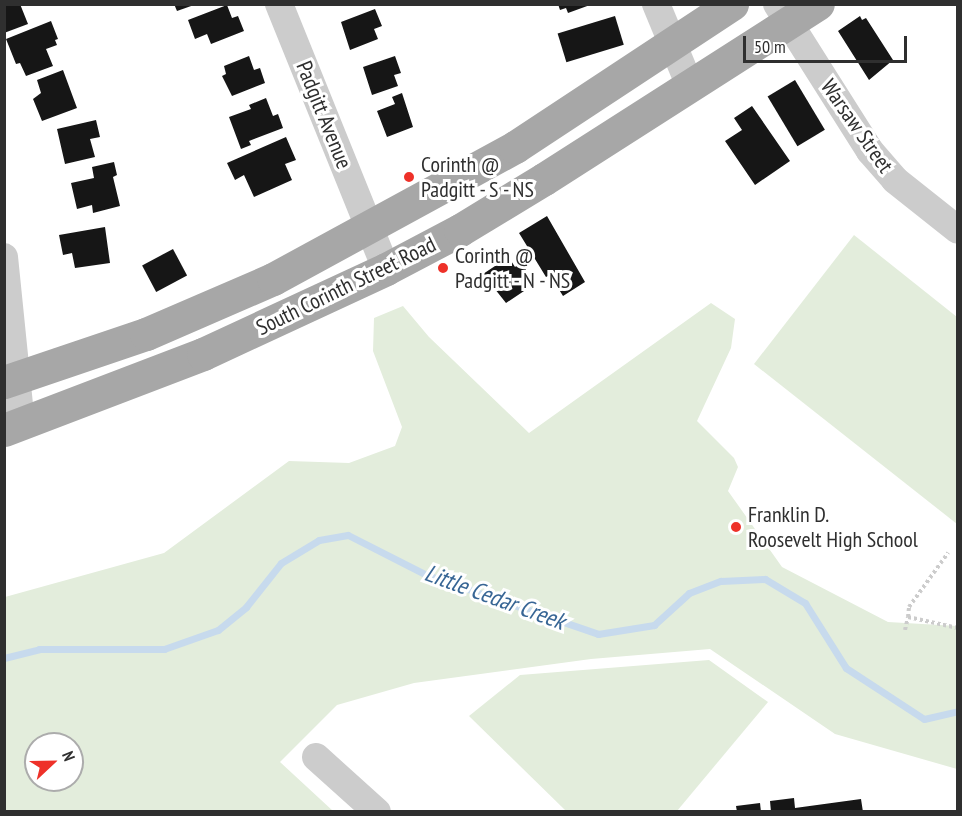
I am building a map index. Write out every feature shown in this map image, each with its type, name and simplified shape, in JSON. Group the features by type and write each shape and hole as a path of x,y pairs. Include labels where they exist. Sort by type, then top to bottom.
{"main road":[{"name":"South Corinth Street Road","path":"10,381 109,348 273,279 515,147 732,4"},
{"name":"South Corinth Street Road","path":"13,427 203,354 387,269 460,230 690,86 783,14 818,4"},
{"path":"109,348 122,387"}],"street":[{"name":"Padgitt Avenue","path":"279,4 387,269"},
{"path":"656,4 690,86"},
{"name":"Warsaw Street","path":"783,14 870,151 895,180 957,230"},
{"path":"4,257 13,427"},
{"path":"316,757 378,812"}],"path":[{"path":"905,630 909,607 948,553"},
{"path":"908,617 957,628"}],"green space":[{"path":"854,235 957,317 957,524 754,364"},
{"path":"711,303 735,319 731,348 697,421 734,458 738,467 728,491 782,567 888,622 957,626 957,769 835,734 710,649 591,659 414,683 337,705 280,762 333,811 5,811 5,597 164,553 289,461 349,463 395,446 402,427 373,351 374,318 403,306 429,337 529,433"},
{"path":"709,660 768,702 677,811 566,811 469,716 520,675"}],"building":[{"path":"4,4 20,4 28,24 4,33"},
{"path":"174,4 194,4 194,5 177,11"},
{"path":"558,4 590,5 568,13 566,8 560,10"},
{"path":"227,5 232,18 238,16 244,31 211,44 207,34 195,39 188,20"},
{"path":"375,9 382,26 374,29 378,39 350,50 341,22"},
{"path":"615,16 624,45 566,62 558,34"},
{"path":"860,16 862,20 866,18 893,60 869,80 838,31"},
{"path":"51,21 58,39 55,40 57,45 46,49 53,66 26,76 20,63 16,64 6,39"},
{"path":"249,56 254,70 260,68 265,83 232,96 222,76 226,74 224,66"},
{"path":"395,56 401,73 394,75 398,86 372,95 363,67"},
{"path":"63,70 77,108 42,121 33,99 41,93 37,80"},
{"path":"795,80 825,130 797,146 768,96"},
{"path":"402,93 413,127 387,137 377,111 395,104 392,97"},
{"path":"266,98 273,116 278,114 283,128 249,141 251,145 241,149 229,117 251,109 249,105"},
{"path":"752,106 790,161 755,185 725,141 742,130 734,118"},
{"path":"96,120 100,137 90,139 95,157 65,164 57,129"},
{"path":"286,137 296,160 285,164 292,180 254,197 244,175 235,180 227,163"},
{"path":"114,162 117,175 113,177 120,206 93,213 92,205 77,209 71,183 94,178 92,167"},
{"path":"547,216 585,282 563,296 550,275 546,277 519,233"},
{"path":"105,227 110,263 75,268 72,253 63,255 59,235"},
{"path":"173,249 187,275 156,292 142,265"},
{"path":"503,254 506,258 508,256 515,267 521,262 528,273 523,277 530,287 506,303 483,274 498,264 495,260"},
{"path":"794,798 795,808 861,799 863,812 771,812 770,801"},
{"path":"760,803 761,812 737,812 736,806"}],"waterway":[{"name":"Little Cedar Creek","path":"4,658 39,649 164,649 218,630 246,607 281,563 319,540 348,535 427,575 598,634 654,625 689,593 721,581 765,579 805,603 846,668 924,719 958,711"}],"place":[{"name":"Corinth @ Padgitt - S - NS","path":"409,177"},
{"name":"Corinth @ Padgitt - N - NS","path":"443,268"},
{"name":"Franklin D. Roosevelt High School","path":"736,527"}]}
